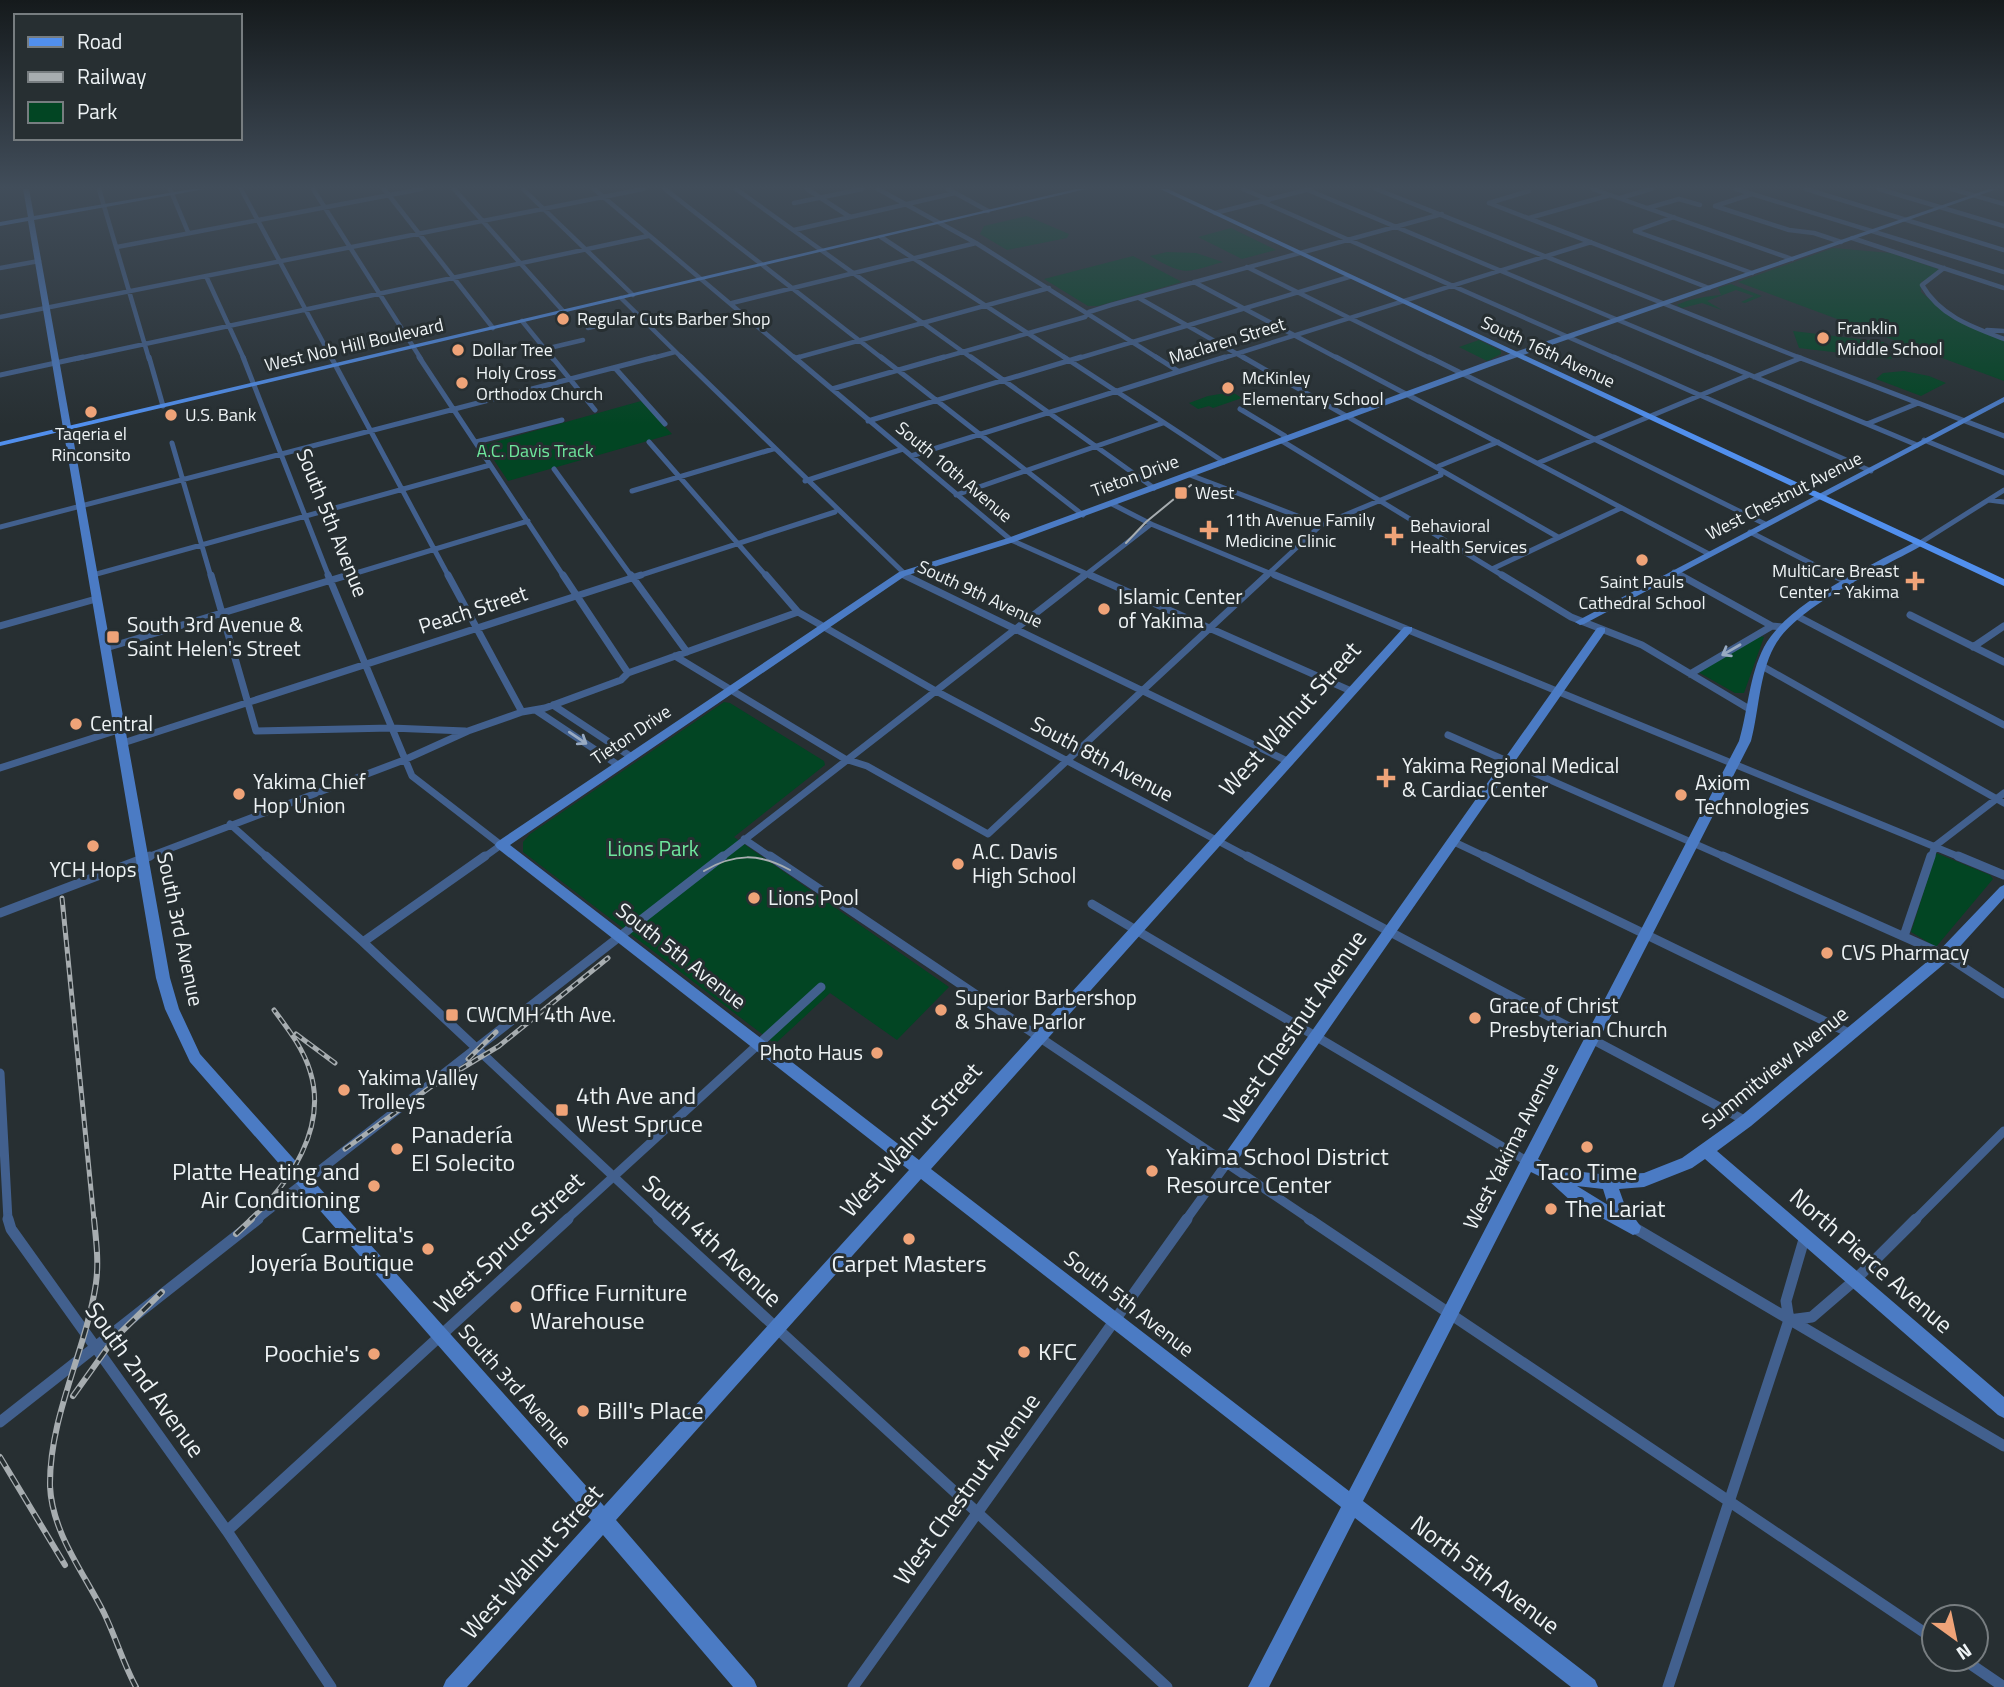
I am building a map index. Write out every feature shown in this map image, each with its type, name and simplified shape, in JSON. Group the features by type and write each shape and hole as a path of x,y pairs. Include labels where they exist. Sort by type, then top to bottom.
{"main road":[{"name":"West Nob Hill Boulevard","path":"0,444 749,268"},
{"name":"South 16th Avenue","path":"1329,268 1920,543"},
{"name":"Tieton Drive","path":"1112,503 1464,374"},
{"path":"1920,543 2002,579"},
{"name":"South 3rd Avenue","path":"141,857 167,998 179,1027 195,1058 303,1182"},
{"name":"South 5th Avenue","path":"919,1170 1350,1504"},
{"path":"1609,1182 1617,1207 1633,1227"}],"street":[{"name":"South 3rd Avenue","path":"40,268 141,857"},
{"path":"123,268 163,406"},
{"path":"0,317 245,268"},
{"path":"284,268 522,712"},
{"path":"365,268 453,410 628,673"},
{"path":"445,268 493,328"},
{"path":"0,375 499,268"},
{"path":"524,268 563,312"},
{"path":"605,268 633,295"},
{"name":"South 10th Avenue","path":"686,268 707,282 1011,540 1351,691"},
{"path":"765,268 1083,515"},
{"path":"846,268 1154,488"},
{"path":"732,303 874,268"},
{"path":"929,268 1224,462"},
{"path":"1016,268 1178,371"},
{"path":"832,389 1085,317 1088,312 1244,268"},
{"path":"1248,268 1765,524"},
{"path":"1412,268 1871,471"},
{"path":"1495,268 1867,424 2004,473"},
{"name":"Maclaren Street","path":"911,456 1508,268"},
{"path":"1576,268 1916,404 2004,436"},
{"path":"1657,268 1709,288"},
{"path":"1737,268 1752,273"},
{"name":"Tieton Drive","path":"1464,374 1767,268"},
{"path":"2004,288 1944,268 1922,285 1925,293 1958,320 2004,339"},
{"name":"South 5th Avenue","path":"206,275 255,384 330,582 412,776 919,1170"},
{"path":"868,421 1349,277"},
{"path":"1194,282 1709,554"},
{"path":"796,358 1049,288"},
{"name":"South 9th Avenue","path":"621,298 835,512 902,574 1287,761"},
{"path":"1139,298 1558,537"},
{"path":"589,328 640,316"},
{"path":"522,321 595,410"},
{"path":"1980,330 2004,331"},
{"path":"545,349 583,340"},
{"path":"0,527 675,352"},
{"path":"1538,463 1701,395 1801,358"},
{"path":"615,368 665,424"},
{"name":"West Chestnut Avenue","path":"1580,622 2004,400"},
{"path":"1867,424 1916,404"},
{"path":"1240,409 1285,436 1282,441 1580,622 1642,645 1751,710"},
{"path":"475,442 562,420"},
{"path":"956,495 1163,423"},
{"name":"South 8th Avenue","path":"649,442 798,612 821,627 934,690 1746,1121"},
{"path":"1438,469 1439,466 1498,442"},
{"path":"172,443 256,731 391,728 468,731"},
{"path":"632,491 773,449"},
{"path":"805,481 903,449"},
{"path":"93,575 490,465"},
{"path":"675,656 845,759 867,766 988,834 1321,525 1441,475 1438,469"},
{"path":"554,470 687,652"},
{"path":"1190,475 1321,525"},
{"name":"West Yakima Avenue","path":"1258,1687 1745,741 1762,666 1777,627 2004,490"},
{"path":"1989,500 2004,502"},
{"path":"1112,503 1151,524 2004,875"},
{"name":"Tieton Drive","path":"363,942 630,756 902,574 1011,540 1112,503"},
{"path":"1492,569 1621,508"},
{"name":"Peach Street","path":"123,743 835,512"},
{"path":"106,648 528,522"},
{"path":"0,1422 618,936 1084,573 1151,524"},
{"path":"1750,532 1850,583"},
{"path":"1674,572 1777,627"},
{"path":"0,626 96,599"},
{"path":"0,913 141,857 404,760 468,731 522,712 537,711 621,680 628,673 798,612"},
{"path":"1910,615 2004,662"},
{"path":"1797,616 2004,726"},
{"path":"1973,647 2004,626"},
{"path":"1690,674 1777,627"},
{"name":"West Walnut Street","path":"453,1687 605,1522 776,1328 1408,629"},
{"name":"West Chestnut Avenue","path":"853,1687 1227,1163 1601,630"},
{"path":"1762,666 2002,798 1935,846 1904,936"},
{"path":"553,705 630,756"},
{"path":"537,711 618,765"},
{"path":"0,768 121,729"},
{"path":"1448,735 1945,955 2004,995"},
{"name":"South 4th Avenue","path":"230,824 363,942 612,1177 1167,1687"},
{"path":"744,839 1920,1629"},
{"path":"1452,841 1645,932 1851,1034"},
{"name":"Summitview Avenue","path":"1530,1163 1554,1176 1609,1182 1657,1176 1687,1163 1746,1121 1945,955 2004,890"},
{"path":"1092,904 1530,1163"},
{"name":"West Spruce Street","path":"227,1531 821,987"},
{"name":"South 2nd Avenue","path":"0,1073 8,1220 11,1229 227,1531 331,1687"},
{"path":"1789,1320 1812,1317 1855,1280 2002,1138"},
{"name":"North Pierce Avenue","path":"1705,1150 2004,1409"},
{"path":"1554,1176 1577,1196 2004,1446"},
{"name":"South 3rd Avenue","path":"303,1182 605,1522 747,1687"},
{"path":"1668,1687 1789,1320 1786,1301 1805,1236"},
{"name":"North 5th Avenue","path":"1350,1504 1588,1687"},
{"path":"1984,1673 2004,1687"}],"green space":[{"path":"1088,268 1155,268 1182,282 1098,306 1088,306 1044,279"},
{"path":"1173,268 1204,268 1185,271"},
{"path":"1778,268 1938,269 1936,275 1921,282 1921,292 1953,319 2004,340 2004,381 1738,282"},
{"path":"1731,284 1762,296 1745,303 1741,302 1754,296 1736,290 1707,301 1722,310 1702,303 1682,308 1677,305 1692,299 1721,295 1718,288"},
{"path":"1793,331 1884,342 1892,359 1799,348"},
{"path":"1479,340 1501,351 1501,354 1487,361 1459,347"},
{"path":"1904,371 1946,383 1921,396 1876,379 1883,373"},
{"path":"1232,392 1242,398 1213,408 1209,406 1198,409 1189,403 1208,396"},
{"name":"A.C. Davis Track","path":"641,401 672,434 508,481 484,445"},
{"path":"1759,636 1764,637 1744,693 1735,693 1698,672"},
{"name":"Lions Park","path":"724,702 730,703 824,761 825,765 734,837 949,987 897,1040 830,993 775,1044 523,852 523,842 530,834"},
{"path":"1936,853 1990,875 1993,879 1936,947 1911,932"}],"tram line":[{"path":"1126,543 1146,522 1191,485"},
{"path":"704,871 726,861 747,857 768,860 790,870"}],"railway":[{"path":"62,898 94,1220"},
{"path":"436,1084 499,1046 608,958"},
{"path":"250,1220 291,1172 302,1153 314,1113 314,1092 307,1063 295,1039 274,1010"},
{"path":"468,1059 496,1032"},
{"path":"296,1034 335,1063"},
{"path":"345,1149 443,1078"},
{"path":"94,1219 96,1283 55,1434 50,1486 56,1520 70,1552 104,1613 136,1687"},
{"path":"236,1234 252,1219"},
{"path":"73,1396 113,1340 162,1292"},
{"path":"0,1457 65,1565"}],"place":[{"name":"Regular Cuts Barber Shop","path":"563,319"},
{"name":"Franklin Middle School","path":"1823,338"},
{"name":"Dollar Tree","path":"458,350"},
{"name":"Holy Cross Orthodox Church","path":"462,383"},
{"name":"McKinley Elementary School","path":"1228,388"},
{"name":"Taqeria el Rinconsito","path":"91,412"},
{"name":"U.S. Bank","path":"171,415"},
{"name":"West","path":"1181,493"},
{"name":"11th Avenue Family Medicine Clinic","path":"1209,530"},
{"name":"Behavioral Health Services","path":"1394,536"},
{"name":"Saint Pauls Cathedral School","path":"1642,560"},
{"name":"MultiCare Breast Center - Yakima","path":"1915,581"},
{"name":"Islamic Center of Yakima","path":"1104,609"},
{"name":"South 3rd Avenue & Saint Helen's Street","path":"113,637"},
{"name":"Central","path":"76,724"},
{"name":"Yakima Regional Medical & Cardiac Center","path":"1386,778"},
{"name":"Yakima Chief Hop Union","path":"239,794"},
{"name":"Axiom Technologies","path":"1681,795"},
{"name":"YCH Hops","path":"93,846"},
{"name":"A.C. Davis High School","path":"958,864"},
{"name":"Lions Pool","path":"754,898"},
{"name":"CVS Pharmacy","path":"1827,953"},
{"name":"Superior Barbershop & Shave Parlor","path":"941,1010"},
{"name":"CWCMH 4th Ave.","path":"452,1015"},
{"name":"Grace of Christ Presbyterian Church","path":"1475,1018"},
{"name":"Photo Haus","path":"877,1053"},
{"name":"Yakima Valley Trolleys","path":"344,1090"},
{"name":"4th Ave and West Spruce","path":"562,1110"},
{"name":"Taco Time","path":"1587,1147"},
{"name":"Panadería El Solecito","path":"397,1149"},
{"name":"Yakima School District Resource Center","path":"1152,1171"},
{"name":"Platte Heating and Air Conditioning","path":"374,1186"},
{"name":"The Lariat","path":"1551,1209"},
{"name":"Carpet Masters","path":"909,1239"},
{"name":"Carmelita's Joyería Boutique","path":"428,1249"},
{"name":"Office Furniture Warehouse","path":"516,1307"},
{"name":"KFC","path":"1024,1352"},
{"name":"Poochie's","path":"374,1354"},
{"name":"Bill's Place","path":"583,1411"}]}
